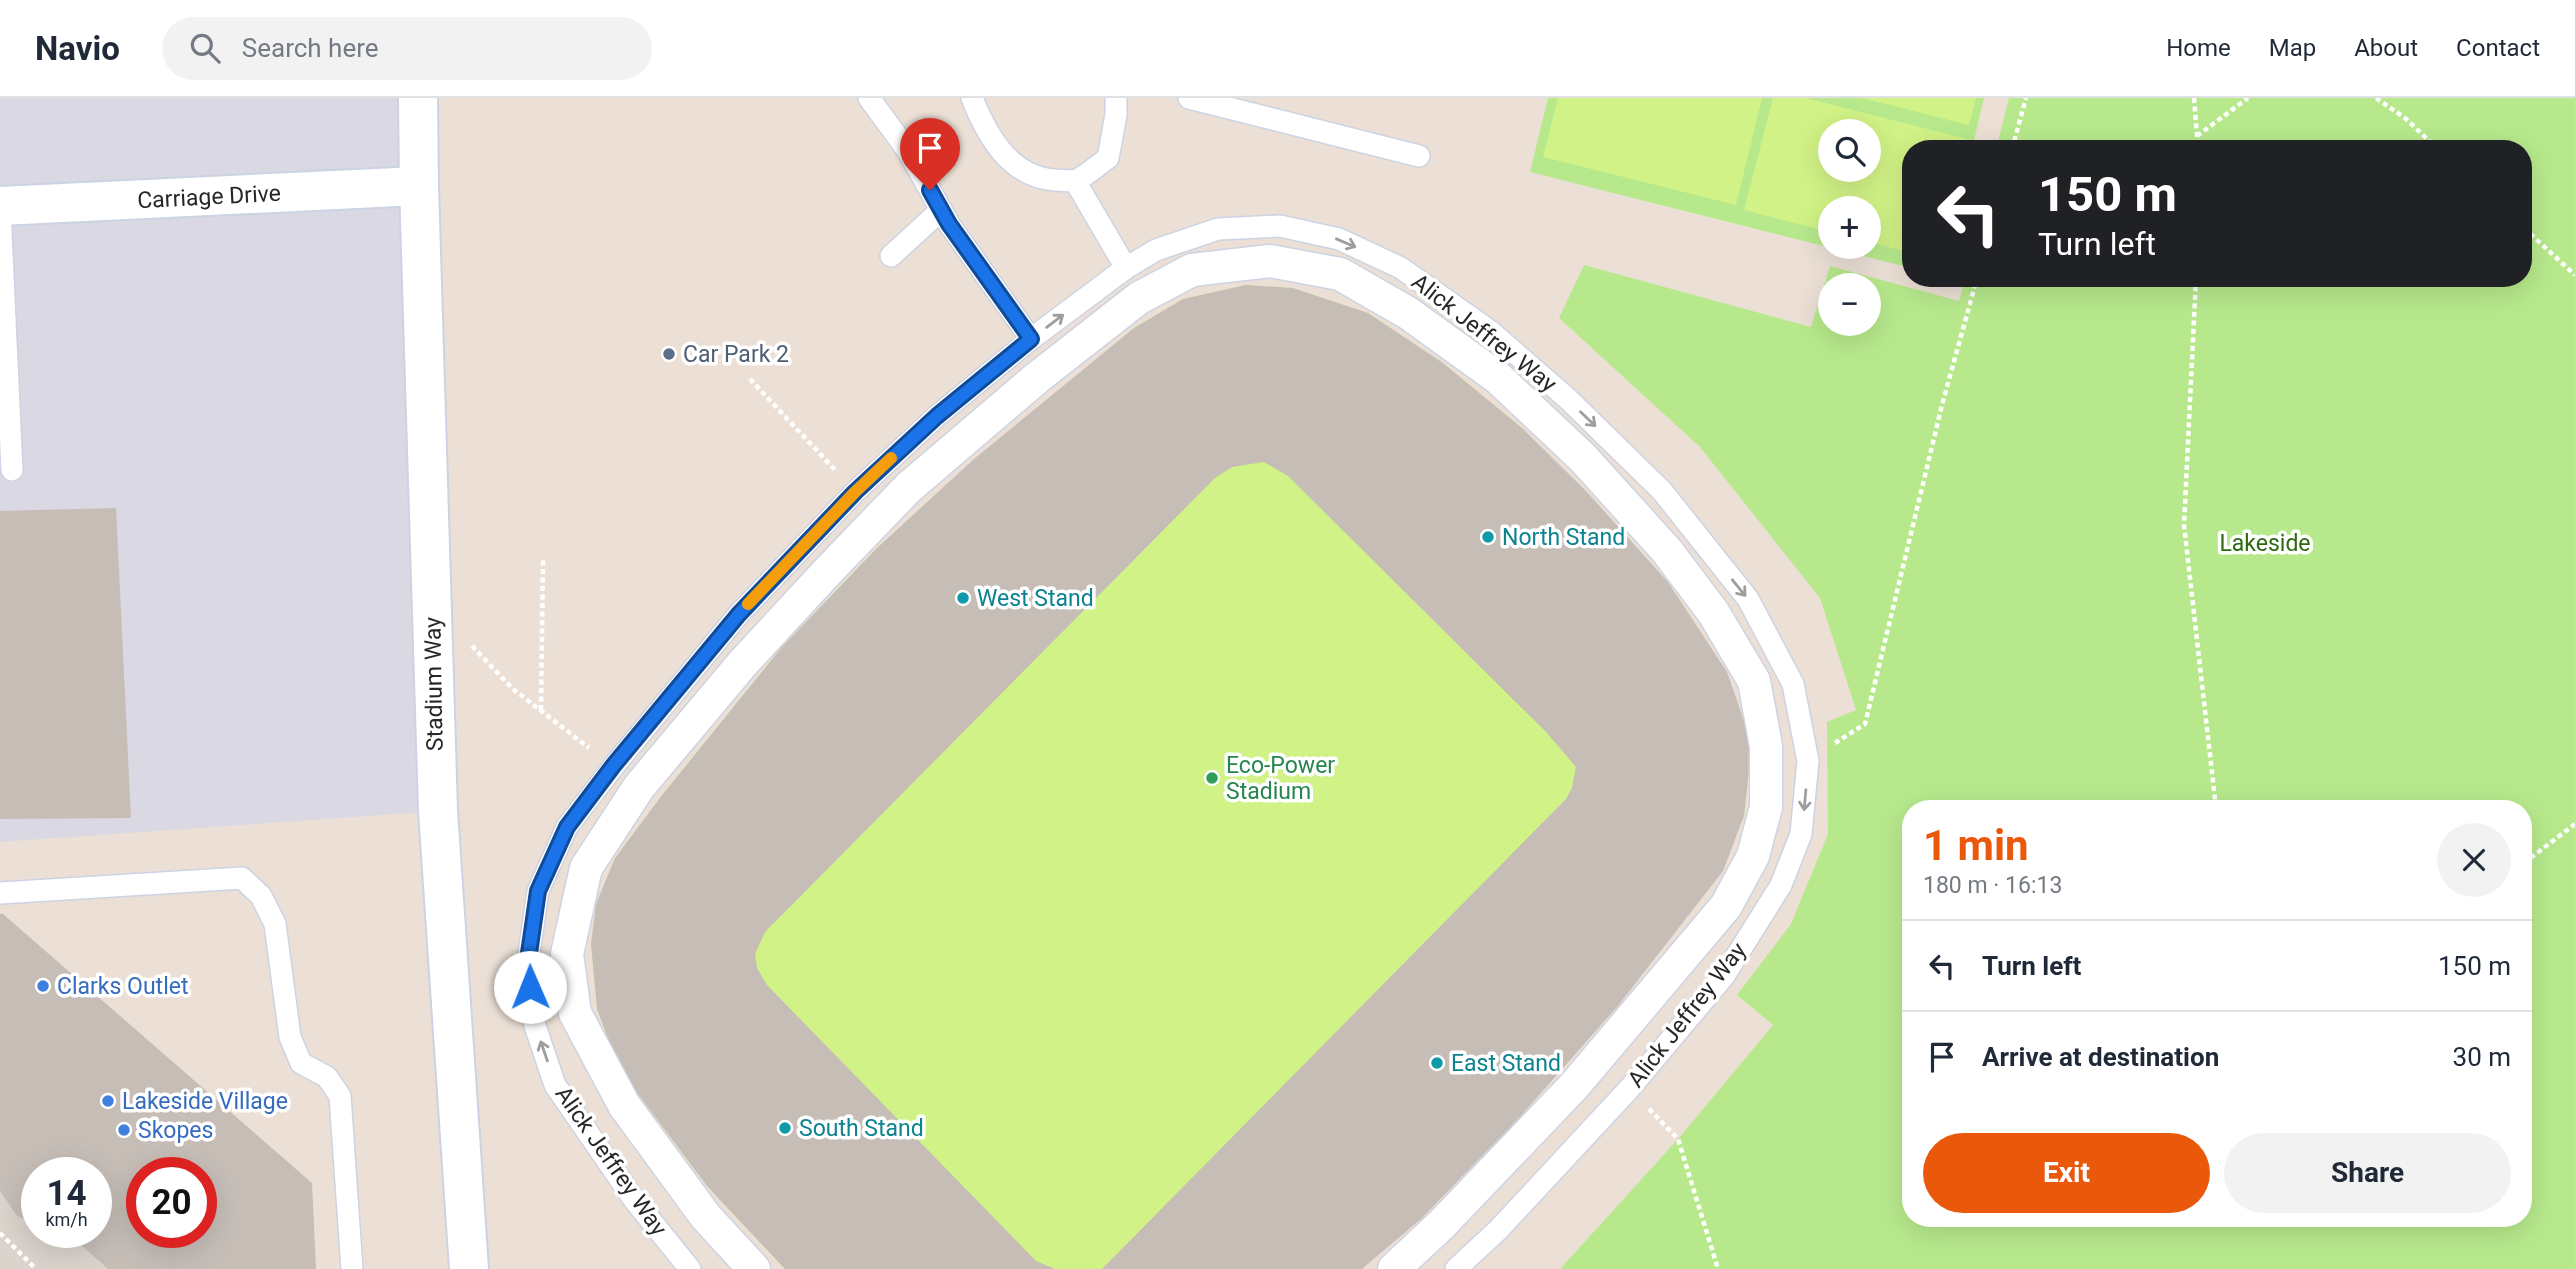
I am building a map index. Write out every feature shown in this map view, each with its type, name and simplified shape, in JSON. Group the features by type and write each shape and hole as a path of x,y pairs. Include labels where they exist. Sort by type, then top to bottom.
{"street":[{"name":"Stadium Way","path":"418,98 438,811 469,1269"},
{"name":"Carriage Drive","path":"0,208 419,186"},
{"path":"754,1269 706,1217 624,1105 575,1013 567,954 586,868 639,787 743,663 908,488 1038,377 1139,298 1192,270 1270,261 1340,274 1408,313 1497,378 1583,458 1667,551 1713,611 1754,681 1766,746 1766,807 1753,856 1726,906 1574,1086 1441,1225 1394,1269"}],"lane":[{"path":"869,98 908,151 941,210 1031,339"},
{"path":"972,98 984,128 1002,152 1023,172 1044,179 1075,181 1108,158 1116,115 1116,98"},
{"path":"1189,98 1419,156"},
{"path":"1075,181 1126,268"},
{"path":"0,208 2,320 12,470"},
{"path":"891,256 941,210"},
{"name":"Alick Jeffrey Way","path":"690,1269 635,1201 555,1085 535,1026 527,967 538,891 567,827 613,766 739,614 855,492 937,416 1031,339 1126,268 1156,250 1217,229 1280,226 1339,239 1401,268 1490,331 1567,399 1662,491 1748,599 1793,684 1808,761 1801,834 1781,885 1724,976 1629,1089 1498,1230 1456,1269"},
{"path":"0,893 242,878 261,896 275,924 290,1037 302,1063 327,1077 340,1096 352,1269"}],"path":[{"path":"2014,140 2026,98"},
{"path":"2194,98 2197,140"},
{"path":"2197,136 2248,98"},
{"path":"2376,98 2405,118 2428,140"},
{"path":"2532,235 2575,275"},
{"path":"1808,761 1865,724 1942,405 1975,287"},
{"path":"2196,287 2184,525 2215,800"},
{"path":"750,379 855,492"},
{"path":"541,711 543,560"},
{"path":"432,605 513,689 613,766"},
{"path":"2532,857 2575,824"},
{"path":"1629,1089 1678,1139 1718,1269"},
{"path":"0,1233 36,1269"}],"shaded area":[{"path":"0,98 418,98 438,811 0,842"},
{"path":"0,1191 21,1217 21,1248 84,1248 108,1269 0,1269"}],"green space":[{"path":"1548,98 1984,98 1974,140 1902,140 1902,266 1875,259 1881,259 1881,196 1818,196 1818,245 1530,172"},
{"path":"1558,98 1762,98 1736,205 1543,157"},
{"path":"1773,98 1806,98 1967,139 1902,140 1902,251 1881,245 1881,196 1818,196 1818,229 1744,210"},
{"path":"1862,98 1976,98 1969,125"},
{"name":"Lakeside","path":"2009,98 2575,98 2575,1269 1560,1269 1678,1139 1773,1025 1737,995 1791,924 1828,834 1827,722 1856,710 1820,598 1700,447 1559,318 1584,265 1811,327 1818,305 1818,336 1881,336 1881,280 1959,301 1963,287 2532,287 2532,140 1998,140"},
{"name":"Lakeside","path":"1830,266 1856,273 1828,273"},
{"name":"Eco-Power Stadium","path":"1246,285 1293,288 1368,313 1443,363 1522,428 1748,732 1750,761 1744,816 1362,1269 785,1269 707,1186 620,1070 597,1009 591,944 615,858 782,647 877,548 1134,328 1183,299"}],"building":[{"path":"1246,285 1293,288 1368,313 1443,363 1522,428 1586,491 1668,582 1727,672 1748,732 1750,761 1744,816 1723,871 1617,1007 1519,1118 1422,1218 1362,1269 1102,1269 1566,799 1572,788 1576,767 1546,732 1288,476 1264,462 1232,467 1215,478 765,932 755,954 757,968 767,985 1036,1261 1055,1269 785,1269 707,1186 620,1070 597,1009 591,944 596,904 615,858 782,647 877,548 974,459 1134,328 1183,299"},
{"path":"116,508 131,818 0,819 0,511"},
{"name":"Lakeside Village","path":"0,914 312,1183 316,1269 108,1269 84,1248 112,1248 112,1157 21,1157 21,1218 17,1216 0,1191"}],"slow traffic":[{"path":"748,604 891,458"}],"place":[{"name":"Car Park 2","path":"669,354"},
{"name":"North Stand","path":"1488,537"},
{"name":"West Stand","path":"963,598"},
{"name":"Eco-Power Stadium","path":"1212,778"},
{"name":"Clarks Outlet","path":"43,986"},
{"name":"East Stand","path":"1437,1063"},
{"name":"Lakeside Village","path":"108,1101"},
{"name":"South Stand","path":"785,1128"},
{"name":"Skopes","path":"124,1130"}],"route":[{"path":"530,987 527,967 538,891 567,827 613,766 739,614 855,492 937,416 1031,339 949,224 930,190"}]}
